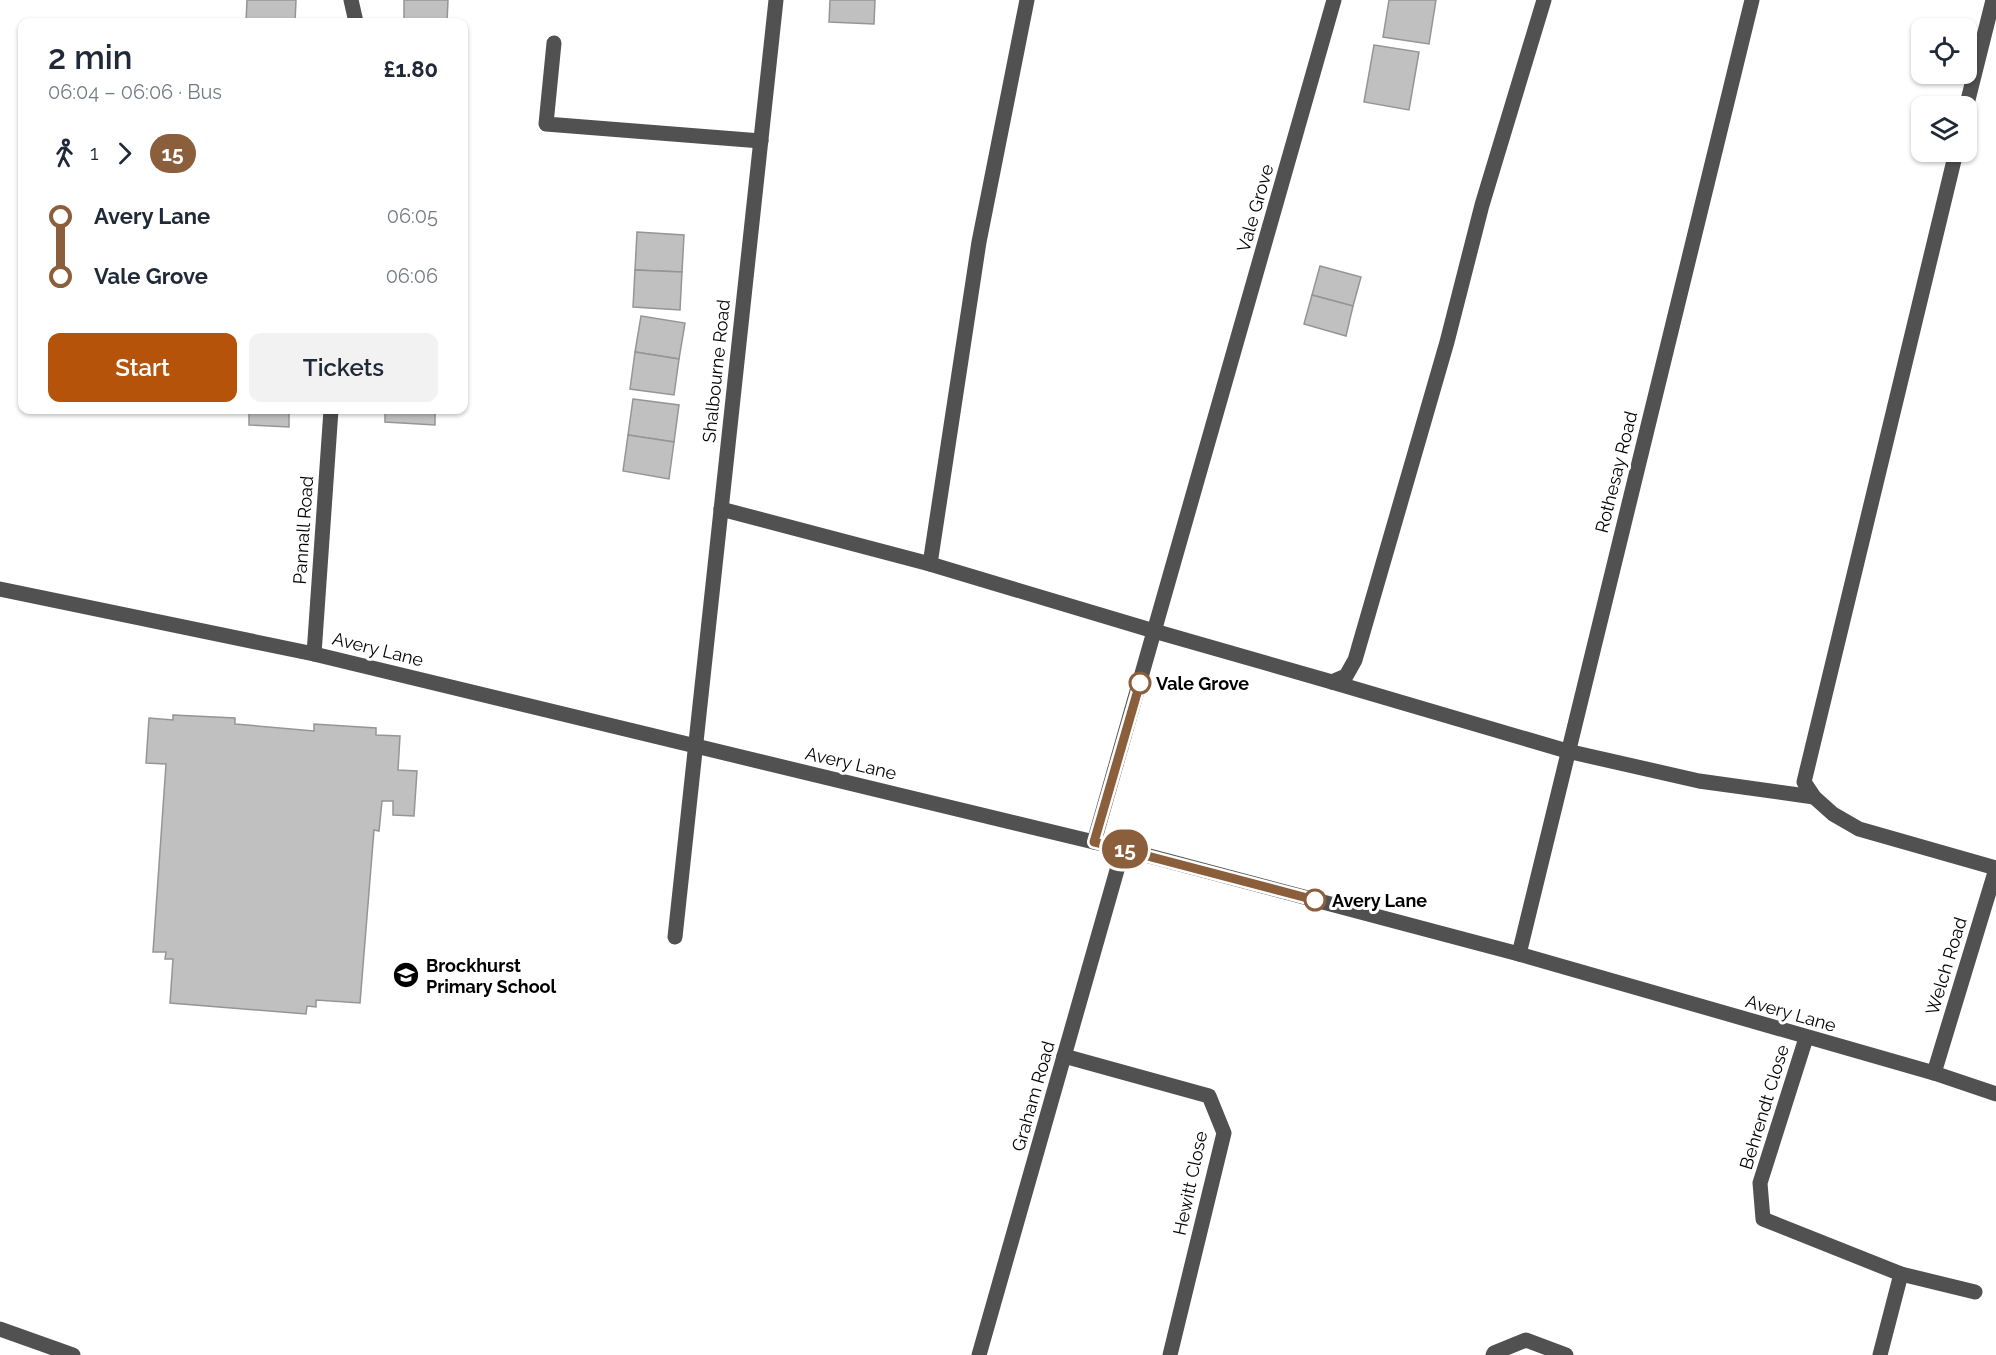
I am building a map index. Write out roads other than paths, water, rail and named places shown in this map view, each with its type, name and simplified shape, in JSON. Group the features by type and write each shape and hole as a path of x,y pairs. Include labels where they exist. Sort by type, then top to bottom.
{"street":[{"path":"351,0 355,18"},
{"name":"Shalbourne Road","path":"675,937 776,0"},
{"path":"930,564 979,242 1027,0"},
{"name":"Vale Grove","path":"1094,842 1334,0"},
{"path":"1332,682 1346,676 1354,660 1447,342 1482,205 1544,0"},
{"name":"Rothesay Road","path":"1519,954 1752,0"},
{"path":"1969,96 1993,0"},
{"path":"554,44 546,124 761,141"},
{"path":"1954,162 1804,783 1814,797 1833,814 1859,829 1996,869"},
{"name":"Pannall Road","path":"314,654 331,414"},
{"path":"721,509 930,564 1567,751 1699,781 1814,797"},
{"name":"Avery Lane","path":"0,589 314,654 1123,849 1519,954 1996,1094"},
{"name":"Graham Road","path":"979,1355 1123,849"},
{"name":"Welch Road","path":"1934,1074 1996,869"},
{"name":"Behrendt Close","path":"1806,1038 1760,1183 1763,1219 1901,1274 1975,1292"},
{"name":"Hewitt Close","path":"1064,1056 1209,1096 1224,1132 1170,1355"},
{"path":"1880,1355 1901,1274"},
{"path":"0,1329 73,1355"},
{"path":"1492,1355 1526,1340 1566,1355"}],"place":[{"name":"Vale Grove","path":"1140,683"},
{"name":"Avery Lane","path":"1315,900"},
{"name":"Brockhurst Primary School","path":"406,975"}]}
